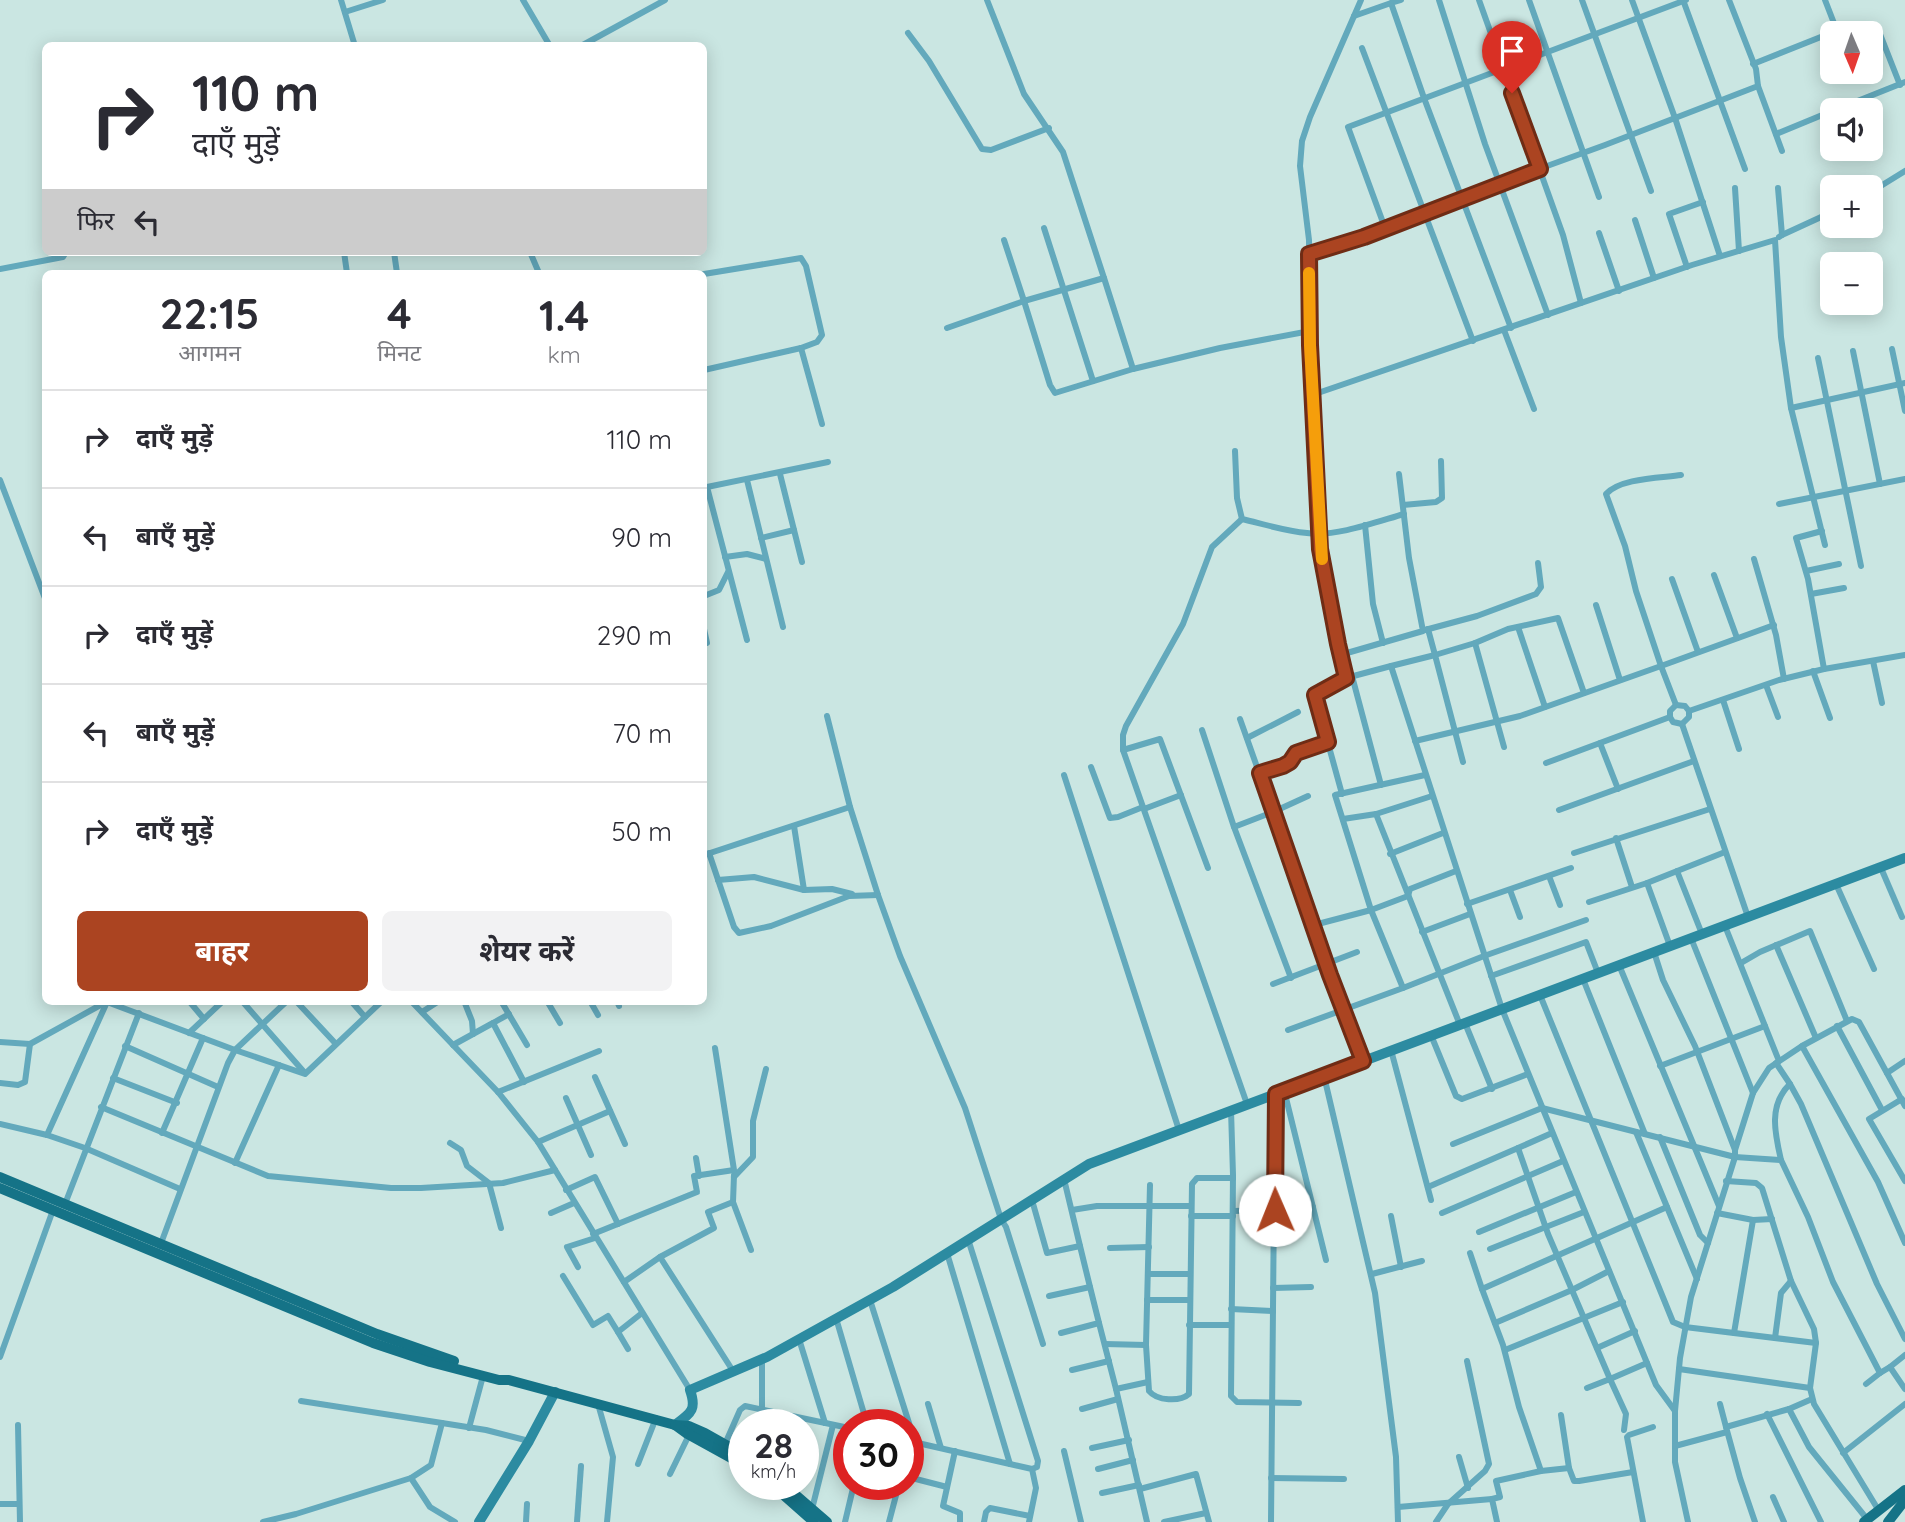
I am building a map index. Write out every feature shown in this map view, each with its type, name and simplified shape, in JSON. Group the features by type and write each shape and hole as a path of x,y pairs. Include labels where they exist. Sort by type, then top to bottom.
{"main road":[{"path":"0,1177 373,1343 483,1376 509,1380 689,1426 728,1446"},
{"path":"0,1188 377,1334 509,1380"},
{"path":"675,1424 689,1435 728,1456"},
{"path":"1866,1521 1905,1490"},
{"path":"789,1500 814,1522"},
{"path":"802,1500 827,1522"},
{"path":"1888,1522 1905,1500"}],"street":[{"path":"341,0 354,42"},
{"path":"345,12 383,0"},
{"path":"523,0 548,42"},
{"path":"588,42 665,0"},
{"path":"987,0 1024,94 1063,152 1133,369"},
{"path":"1361,0 1310,117 1302,141 1300,166 1309,254 1319,534 1340,654 1381,785"},
{"path":"1354,16 1401,0"},
{"path":"1439,0 1499,183 1548,315"},
{"path":"1479,0 1563,235 1581,303"},
{"path":"1530,0 1599,197"},
{"path":"1582,0 1651,191"},
{"path":"1632,0 1675,118 1720,257"},
{"path":"1385,228 1348,127 1684,0 1745,169"},
{"path":"1729,0 1754,64 1758,86 1782,151"},
{"path":"1825,0 1833,21"},
{"path":"1391,4 1462,198 1534,409"},
{"path":"908,33 929,61 982,149 990,150 1049,128"},
{"path":"1754,64 1820,38"},
{"path":"1866,98 1902,83 1883,40"},
{"path":"1362,48 1473,341"},
{"path":"1309,254 1385,228 1758,86"},
{"path":"1776,134 1820,117"},
{"path":"1883,185 1905,171"},
{"path":"1735,188 1739,251"},
{"path":"1778,188 1782,234"},
{"path":"1688,267 1669,214 1703,202"},
{"path":"1312,395 1654,278 1775,240 1782,234 1820,218"},
{"path":"1635,220 1654,278"},
{"path":"1044,228 1093,381"},
{"path":"1599,233 1619,290"},
{"path":"1004,240 1050,385 1055,393 1133,369 1220,348 1310,331"},
{"path":"1775,240 1781,337 1791,408 1825,545"},
{"path":"0,269 64,256"},
{"path":"707,274 793,259 803,260 822,335 817,342 801,348 707,369"},
{"path":"947,328 1104,278"},
{"path":"801,348 822,424"},
{"path":"1892,349 1902,383 1905,411"},
{"path":"1853,351 1880,484"},
{"path":"1818,358 1861,566"},
{"path":"1791,408 1902,383"},
{"path":"1235,451 1237,498 1242,519"},
{"path":"1403,506 1436,502 1442,498 1441,461"},
{"path":"707,488 828,462"},
{"path":"780,474 802,562"},
{"path":"1399,474 1409,558 1462,762"},
{"path":"1676,705 1606,494 1614,488 1633,482 1681,475"},
{"path":"1779,504 1905,479"},
{"path":"0,480 42,590"},
{"path":"747,480 783,627"},
{"path":"707,495 747,640"},
{"path":"1242,519 1319,534 1404,514"},
{"path":"1242,519 1221,537 1209,554 1183,624 1126,726 1123,750 1247,1104"},
{"path":"1365,525 1373,604 1383,643"},
{"path":"761,538 794,530"},
{"path":"1822,531 1796,538 1811,594 1824,668"},
{"path":"725,557 747,554 766,559"},
{"path":"1754,559 1773,625 1784,679"},
{"path":"1340,654 1477,616 1536,594 1541,587 1538,563"},
{"path":"1806,571 1839,564"},
{"path":"707,595 719,590 729,570"},
{"path":"1714,575 1737,638"},
{"path":"1672,579 1698,652"},
{"path":"1811,594 1844,587"},
{"path":"1596,605 1620,680"},
{"path":"1342,794 1315,695 1349,677 1435,655 1518,627 1558,618 1584,693"},
{"path":"1415,741 1545,707 1773,625"},
{"path":"1518,627 1545,707"},
{"path":"1475,643 1504,747"},
{"path":"1689,711 1824,668 1905,655"},
{"path":"1872,661 1882,703"},
{"path":"1391,666 1502,1009 1656,1385 1675,1411"},
{"path":"1813,671 1830,719"},
{"path":"1766,685 1778,717"},
{"path":"1723,700 1739,749"},
{"path":"1676,705 1685,706 1689,711"},
{"path":"1676,705 1670,711 1670,717 1673,722 1682,724"},
{"path":"1682,724 1687,720 1689,711"},
{"path":"1247,738 1298,712"},
{"path":"827,716 850,807 878,895 900,956 965,1108 1043,1345"},
{"path":"1546,763 1670,717"},
{"path":"1240,719 1363,1061"},
{"path":"1682,724 1748,917"},
{"path":"1202,730 1234,827 1291,978"},
{"path":"1123,750 1160,739 1208,868"},
{"path":"1260,773 1283,766 1290,762 1296,753 1328,742"},
{"path":"1600,743 1618,789"},
{"path":"1559,810 1694,761"},
{"path":"1091,767 1110,818 1181,795"},
{"path":"1064,775 1180,1130"},
{"path":"1403,988 1371,910 1335,796 1425,775"},
{"path":"1234,827 1308,796"},
{"path":"1343,819 1376,814 1432,796"},
{"path":"707,854 850,807"},
{"path":"1574,853 1710,809"},
{"path":"1376,814 1422,932 1492,1089"},
{"path":"794,826 804,890"},
{"path":"1390,854 1443,833"},
{"path":"1616,838 1632,887"},
{"path":"1589,902 1647,883 1725,852"},
{"path":"707,856 734,927 736,931 743,933 771,926 853,895"},
{"path":"690,1390 762,1359 870,1300 1089,1164 1905,858"},
{"path":"1467,904 1571,868"},
{"path":"1881,868 1902,917"},
{"path":"1408,896 1410,889 1456,871"},
{"path":"1678,871 1702,934"},
{"path":"1549,876 1560,905"},
{"path":"718,880 761,878 804,890 832,889 853,895 878,895"},
{"path":"1647,883 1670,946"},
{"path":"1836,884 1874,968"},
{"path":"1510,890 1520,917"},
{"path":"1314,925 1371,910 1408,896"},
{"path":"1422,932 1470,914"},
{"path":"1288,1030 1586,920"},
{"path":"1725,926 1778,1062 1801,1104 1878,1284 1905,1339"},
{"path":"1741,963 1810,931 1847,1021"},
{"path":"1691,938 1753,1093"},
{"path":"1491,976 1586,942 1598,973"},
{"path":"1776,945 1816,1038"},
{"path":"1654,952 1663,980 1697,1051 1735,1154"},
{"path":"1273,985 1357,953"},
{"path":"1619,965 1695,1147 1718,1210"},
{"path":"1583,979 1645,1134"},
{"path":"1541,995 1673,1322 1685,1327 1816,1343"},
{"path":"0,1042 30,1044 101,1005"},
{"path":"47,1135 106,1005"},
{"path":"118,1005 305,1074"},
{"path":"192,1005 204,1019"},
{"path":"189,1033 219,1005"},
{"path":"246,1005 305,1074"},
{"path":"159,1248 218,1087 235,1050 282,1005"},
{"path":"300,1005 336,1044"},
{"path":"354,1005 365,1017"},
{"path":"305,1074 378,1005"},
{"path":"415,1005 498,1093 538,1142 690,1390 694,1401 691,1412 675,1424"},
{"path":"422,1012 433,1005"},
{"path":"466,1005 472,1021 473,1034"},
{"path":"503,1005 527,1045"},
{"path":"549,1005 560,1023"},
{"path":"592,1005 598,1015"},
{"path":"65,1204 138,1013"},
{"path":"453,1045 509,1014"},
{"path":"1688,1522 1675,1462 1675,1411 1685,1327 1753,1093 1769,1068 1816,1038 1847,1021 1858,1019 1905,1106"},
{"path":"493,1023 524,1082"},
{"path":"1660,1066 1765,1026"},
{"path":"1838,1027 1882,1110"},
{"path":"1432,1035 1458,1098 1465,1100 1528,1074"},
{"path":"162,1133 203,1038"},
{"path":"0,1083 18,1085 25,1082 30,1044"},
{"path":"125,1046 218,1087"},
{"path":"1802,1046 1878,1182 1905,1243"},
{"path":"715,1048 734,1173 733,1202 751,1250"},
{"path":"498,1093 599,1051"},
{"path":"1391,1051 1431,1200"},
{"path":"1887,1073 1905,1062"},
{"path":"235,1163 279,1065"},
{"path":"578,1267 567,1247 697,1192 694,1176 734,1173 753,1157 753,1121 766,1069"},
{"path":"1324,1076 1372,1274 1396,1457 1398,1522"},
{"path":"595,1077 625,1144"},
{"path":"113,1078 177,1102"},
{"path":"1790,1084 1781,1093 1776,1106 1776,1139 1781,1160 1808,1217 1833,1282 1880,1373"},
{"path":"1280,1092 1326,1260"},
{"path":"1271,1522 1273,1288 1280,1092"},
{"path":"566,1098 591,1155"},
{"path":"1902,1099 1869,1119 1905,1181"},
{"path":"101,1107 268,1176 391,1188 489,1184 555,1170"},
{"path":"1453,1144 1542,1108 1695,1147 1781,1160"},
{"path":"1231,1110 1233,1213 1230,1391 1233,1400 1299,1403"},
{"path":"538,1142 610,1111"},
{"path":"0,1124 47,1135 180,1189"},
{"path":"1636,1132 1697,1279"},
{"path":"1428,1187 1552,1133"},
{"path":"1660,1138 1700,1235 1708,1243"},
{"path":"450,1143 461,1150 467,1166 489,1184 501,1228"},
{"path":"1518,1148 1546,1228 1626,1414 1624,1430"},
{"path":"696,1158 699,1175"},
{"path":"1442,1213 1563,1161"},
{"path":"566,1190 595,1177 618,1224"},
{"path":"1150,1185 1146,1345 1149,1391 1153,1396 1182,1399 1189,1394 1193,1180 1233,1178"},
{"path":"1064,1179 1147,1522"},
{"path":"1726,1181 1760,1184 1791,1281 1814,1329 1816,1343 1810,1388 1812,1399 1878,1511"},
{"path":"1479,1233 1576,1192"},
{"path":"1032,1200 1047,1253 1080,1246"},
{"path":"624,1282 660,1256 714,1228 708,1212 733,1202"},
{"path":"551,1213 574,1203"},
{"path":"1072,1210 1097,1206 1191,1206"},
{"path":"1191,1216 1313,1207"},
{"path":"1482,1289 1667,1207"},
{"path":"0,1357 53,1210"},
{"path":"1718,1210 1753,1220 1772,1219"},
{"path":"1490,1249 1584,1212"},
{"path":"1391,1216 1401,1267"},
{"path":"1734,1333 1753,1220"},
{"path":"924,1445 1032,1469 1038,1465 968,1240"},
{"path":"1110,1248 1149,1247"},
{"path":"947,1253 1010,1464"},
{"path":"1470,1253 1504,1350 1518,1407 1541,1471"},
{"path":"660,1256 733,1371"},
{"path":"1372,1274 1422,1261"},
{"path":"1495,1323 1609,1271"},
{"path":"1148,1274 1190,1275"},
{"path":"563,1276 593,1325 608,1316 628,1349"},
{"path":"1775,1338 1781,1293 1791,1281"},
{"path":"1049,1296 1090,1287"},
{"path":"1273,1288 1311,1287"},
{"path":"870,1300 901,1409"},
{"path":"1147,1300 1189,1300"},
{"path":"1504,1350 1623,1302"},
{"path":"1231,1310 1273,1311"},
{"path":"618,1332 642,1313"},
{"path":"836,1318 863,1409"},
{"path":"1060,1333 1099,1323"},
{"path":"1189,1325 1231,1325"},
{"path":"1597,1348 1635,1331"},
{"path":"799,1339 829,1424 812,1509"},
{"path":"1105,1344 1146,1345"},
{"path":"1866,1384 1905,1355"},
{"path":"762,1359 762,1409"},
{"path":"1072,1370 1109,1361"},
{"path":"1436,1522 1448,1504 1488,1468 1489,1460 1467,1361"},
{"path":"1587,1388 1647,1363"},
{"path":"1890,1367 1905,1389"},
{"path":"1679,1369 1810,1388"},
{"path":"469,1428 483,1376"},
{"path":"1116,1389 1149,1382"},
{"path":"479,1522 529,1441 555,1392"},
{"path":"1082,1409 1118,1398"},
{"path":"1675,1446 1812,1399"},
{"path":"301,1401 442,1423 529,1441"},
{"path":"598,1404 613,1457 607,1522"},
{"path":"928,1404 941,1448"},
{"path":"1720,1404 1755,1522"},
{"path":"1843,1453 1905,1404"},
{"path":"1789,1409 1809,1447 1866,1521"},
{"path":"1767,1414 1821,1522"},
{"path":"1561,1415 1569,1468 1574,1481 1633,1472"},
{"path":"638,1464 656,1418"},
{"path":"819,1422 833,1425"},
{"path":"263,1522 411,1478 431,1465 442,1423"},
{"path":"18,1425 20,1522"},
{"path":"1643,1522 1627,1437 1653,1427"},
{"path":"670,1474 689,1435"},
{"path":"725,1444 728,1437"},
{"path":"1092,1448 1129,1440"},
{"path":"955,1451 943,1506 960,1513 960,1522"},
{"path":"1064,1451 1081,1522"},
{"path":"1459,1457 1468,1488"},
{"path":"1098,1469 1133,1460"},
{"path":"577,1522 581,1466"},
{"path":"1398,1507 1492,1499 1500,1497 1496,1481 1569,1468"},
{"path":"984,1522 986,1512 990,1508 1029,1519 1036,1488 1032,1469"},
{"path":"1102,1493 1196,1474 1209,1522"},
{"path":"411,1478 430,1507 455,1522"},
{"path":"1271,1478 1344,1479"},
{"path":"924,1481 947,1487"},
{"path":"1773,1497 1784,1522"},
{"path":"1492,1499 1497,1522"},
{"path":"845,1522 850,1500"},
{"path":"889,1522 895,1500"},
{"path":"0,1504 19,1504"},
{"path":"526,1522 527,1504"},
{"path":"1164,1522 1206,1513"}],"slow traffic":[{"path":"1309,273 1310,345 1322,559"}],"route":[{"path":"1275,1210 1276,1094 1363,1061 1330,975 1260,773 1283,766 1290,762 1296,753 1328,742 1315,695 1346,678 1320,549 1310,345 1309,254 1364,237 1540,169 1512,93"}]}
